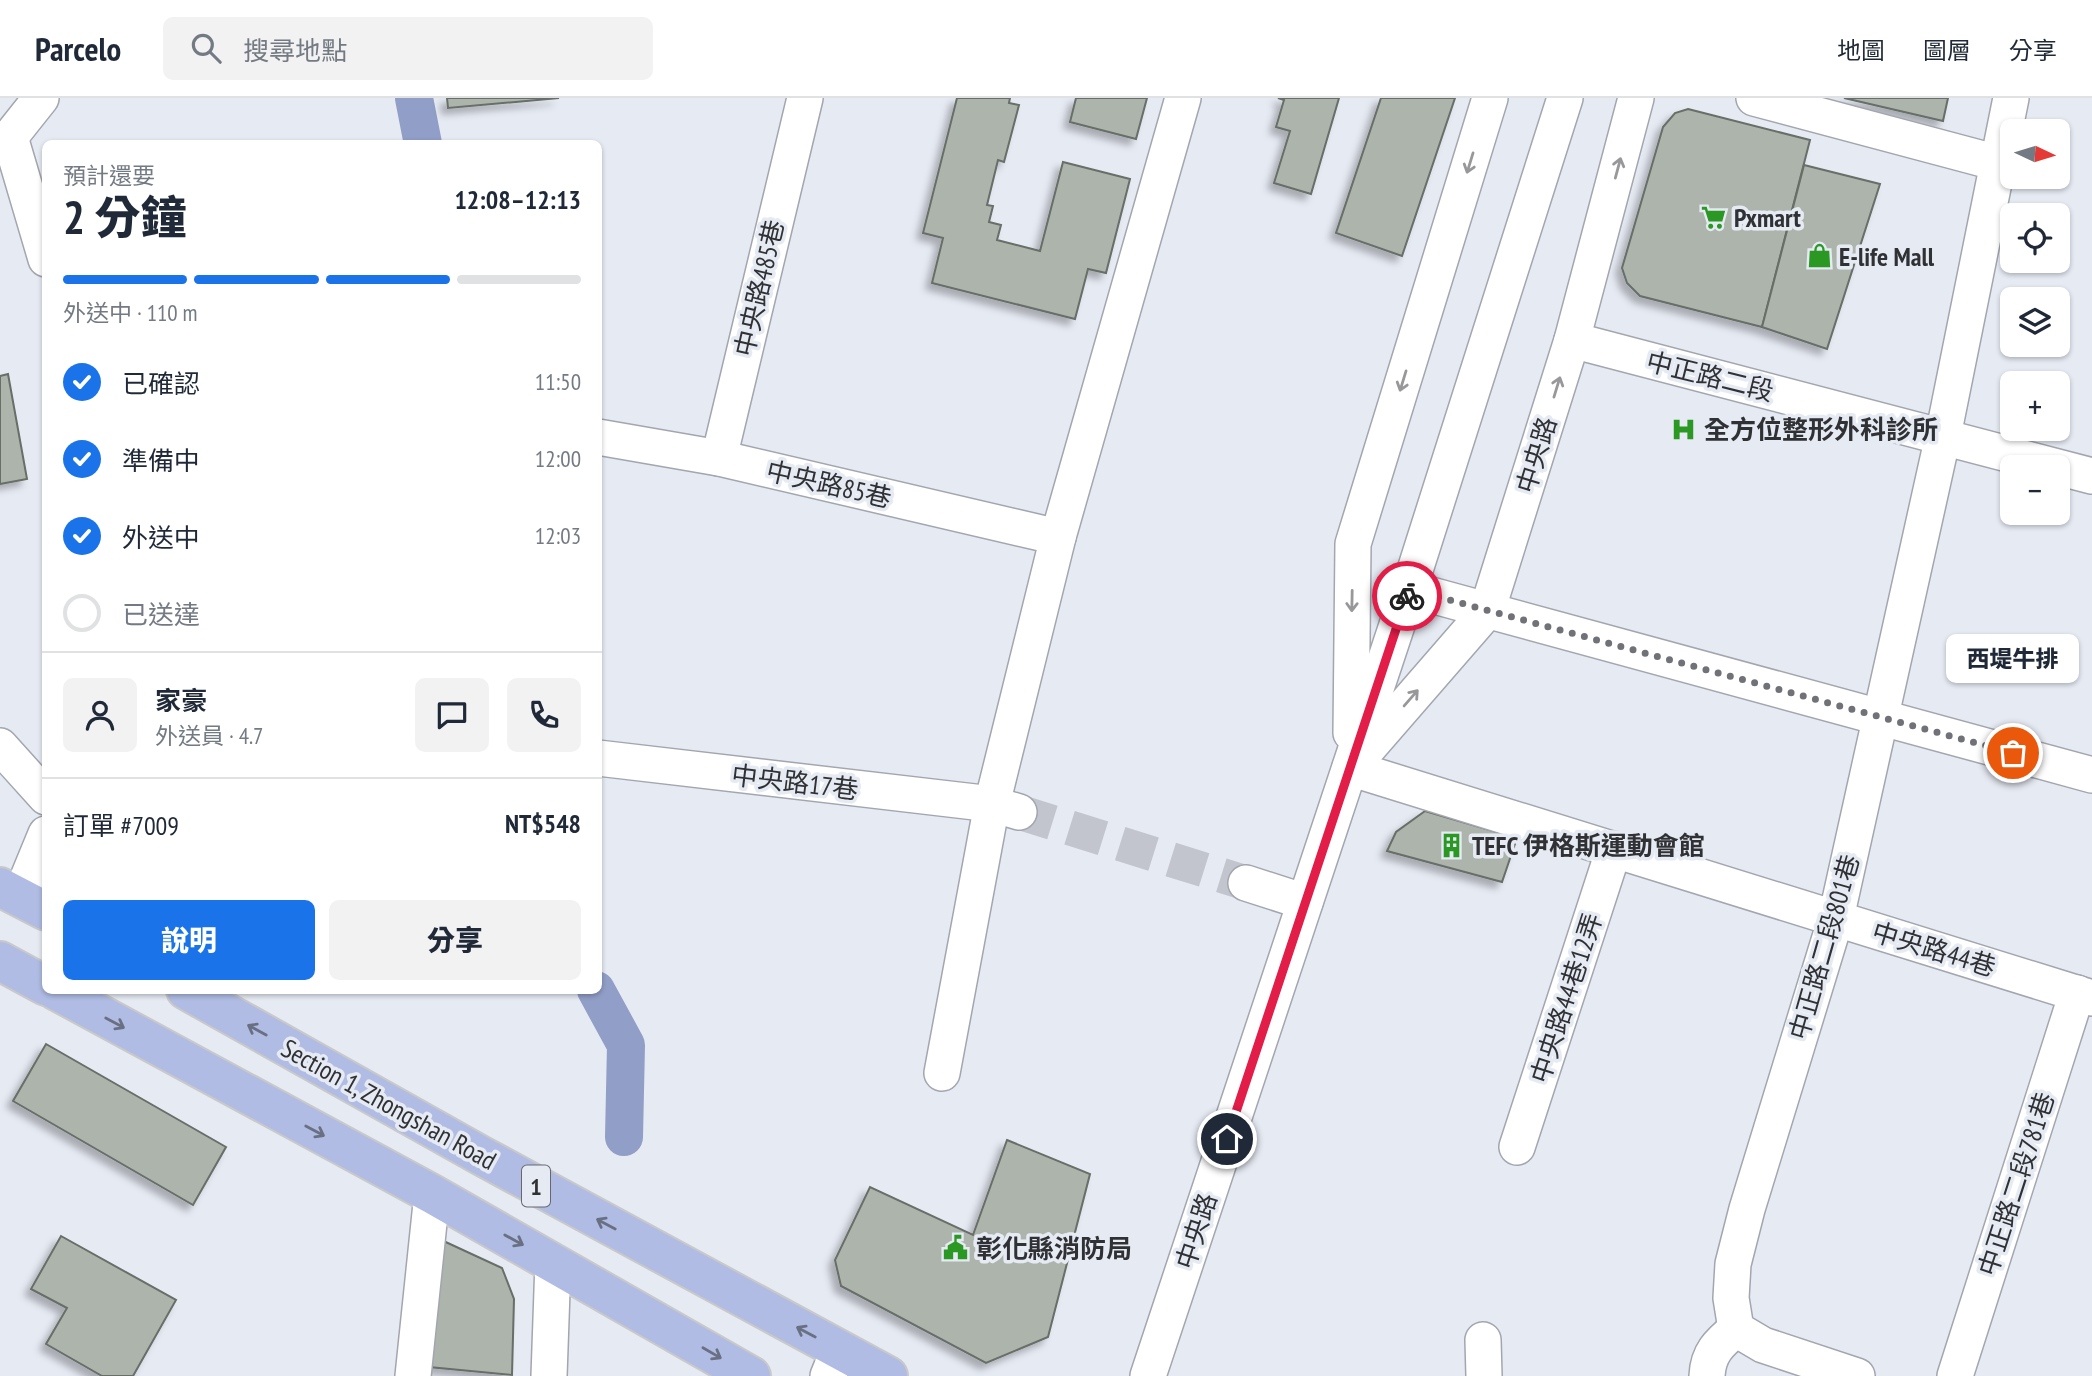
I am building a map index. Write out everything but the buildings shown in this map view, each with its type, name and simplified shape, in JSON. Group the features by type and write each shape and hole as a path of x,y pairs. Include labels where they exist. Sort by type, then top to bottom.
{"main road":[{"path":"0,961 42,984"},
{"name":"1","path":"62,994 432,1194 751,1376"},
{"name":"Section 1, Zhongshan Road","path":"193,994 480,1156 833,1363 888,1376"}],"street":[{"path":"41,98 5,137 42,248"},
{"path":"942,1073 1006,808 1013,719 1058,537 1183,98"},
{"name":"中央路","path":"1350,768 1353,544 1490,98"},
{"name":"中央路","path":"1147,1376 1432,520 1565,98"},
{"name":"中央路","path":"1350,768 1487,611 1572,340 1636,98"},
{"path":"1754,98 1998,163"},
{"name":"中正路二段801巷","path":"1736,1329 1731,1298 1733,1264 1746,1209 1836,918 1943,436 2011,98"},
{"name":"中央路485巷","path":"719,458 802,108"},
{"name":"中正路二段","path":"1572,340 2092,476"},
{"name":"中央路85巷","path":"602,438 719,458 1058,537"},
{"path":"1409,589 2092,775"},
{"path":"0,746 42,793"},
{"name":"中央路17巷","path":"602,758 1006,808"},
{"name":"中央路44巷","path":"1350,768 2084,995"},
{"path":"22,899 42,845"},
{"name":"中央路44巷12弄","path":"1517,1147 1614,849"},
{"path":"1246,883 1306,902"},
{"name":"中正路二段781巷","path":"1955,1376 2084,995"},
{"path":"413,1376 432,1194"},
{"path":"549,1376 554,1262"},
{"path":"1707,1376 1707,1363 1715,1347 1736,1329 1763,1345 1857,1376"},
{"path":"1483,1340 1485,1376"}],"waterway":[{"path":"414,98 422,140"},
{"path":"598,994 626,1045 624,1137"}],"tunnel":[{"path":"1019,812 1246,883"}],"way so far":[{"path":"1407,596 1409,589 2013,753"}],"place":[{"name":"Pxmart","path":"1714,217"},
{"name":"E-life Mall","path":"1819,256"},
{"name":"全方位整形外科診所","path":"1684,429"},
{"name":"西堤牛排","path":"2013,753"},
{"name":"TEFC 伊格斯運動會館","path":"1452,845"},
{"name":"彰化縣消防局","path":"956,1248"}],"route":[{"path":"1227,1139 1407,596"}]}
